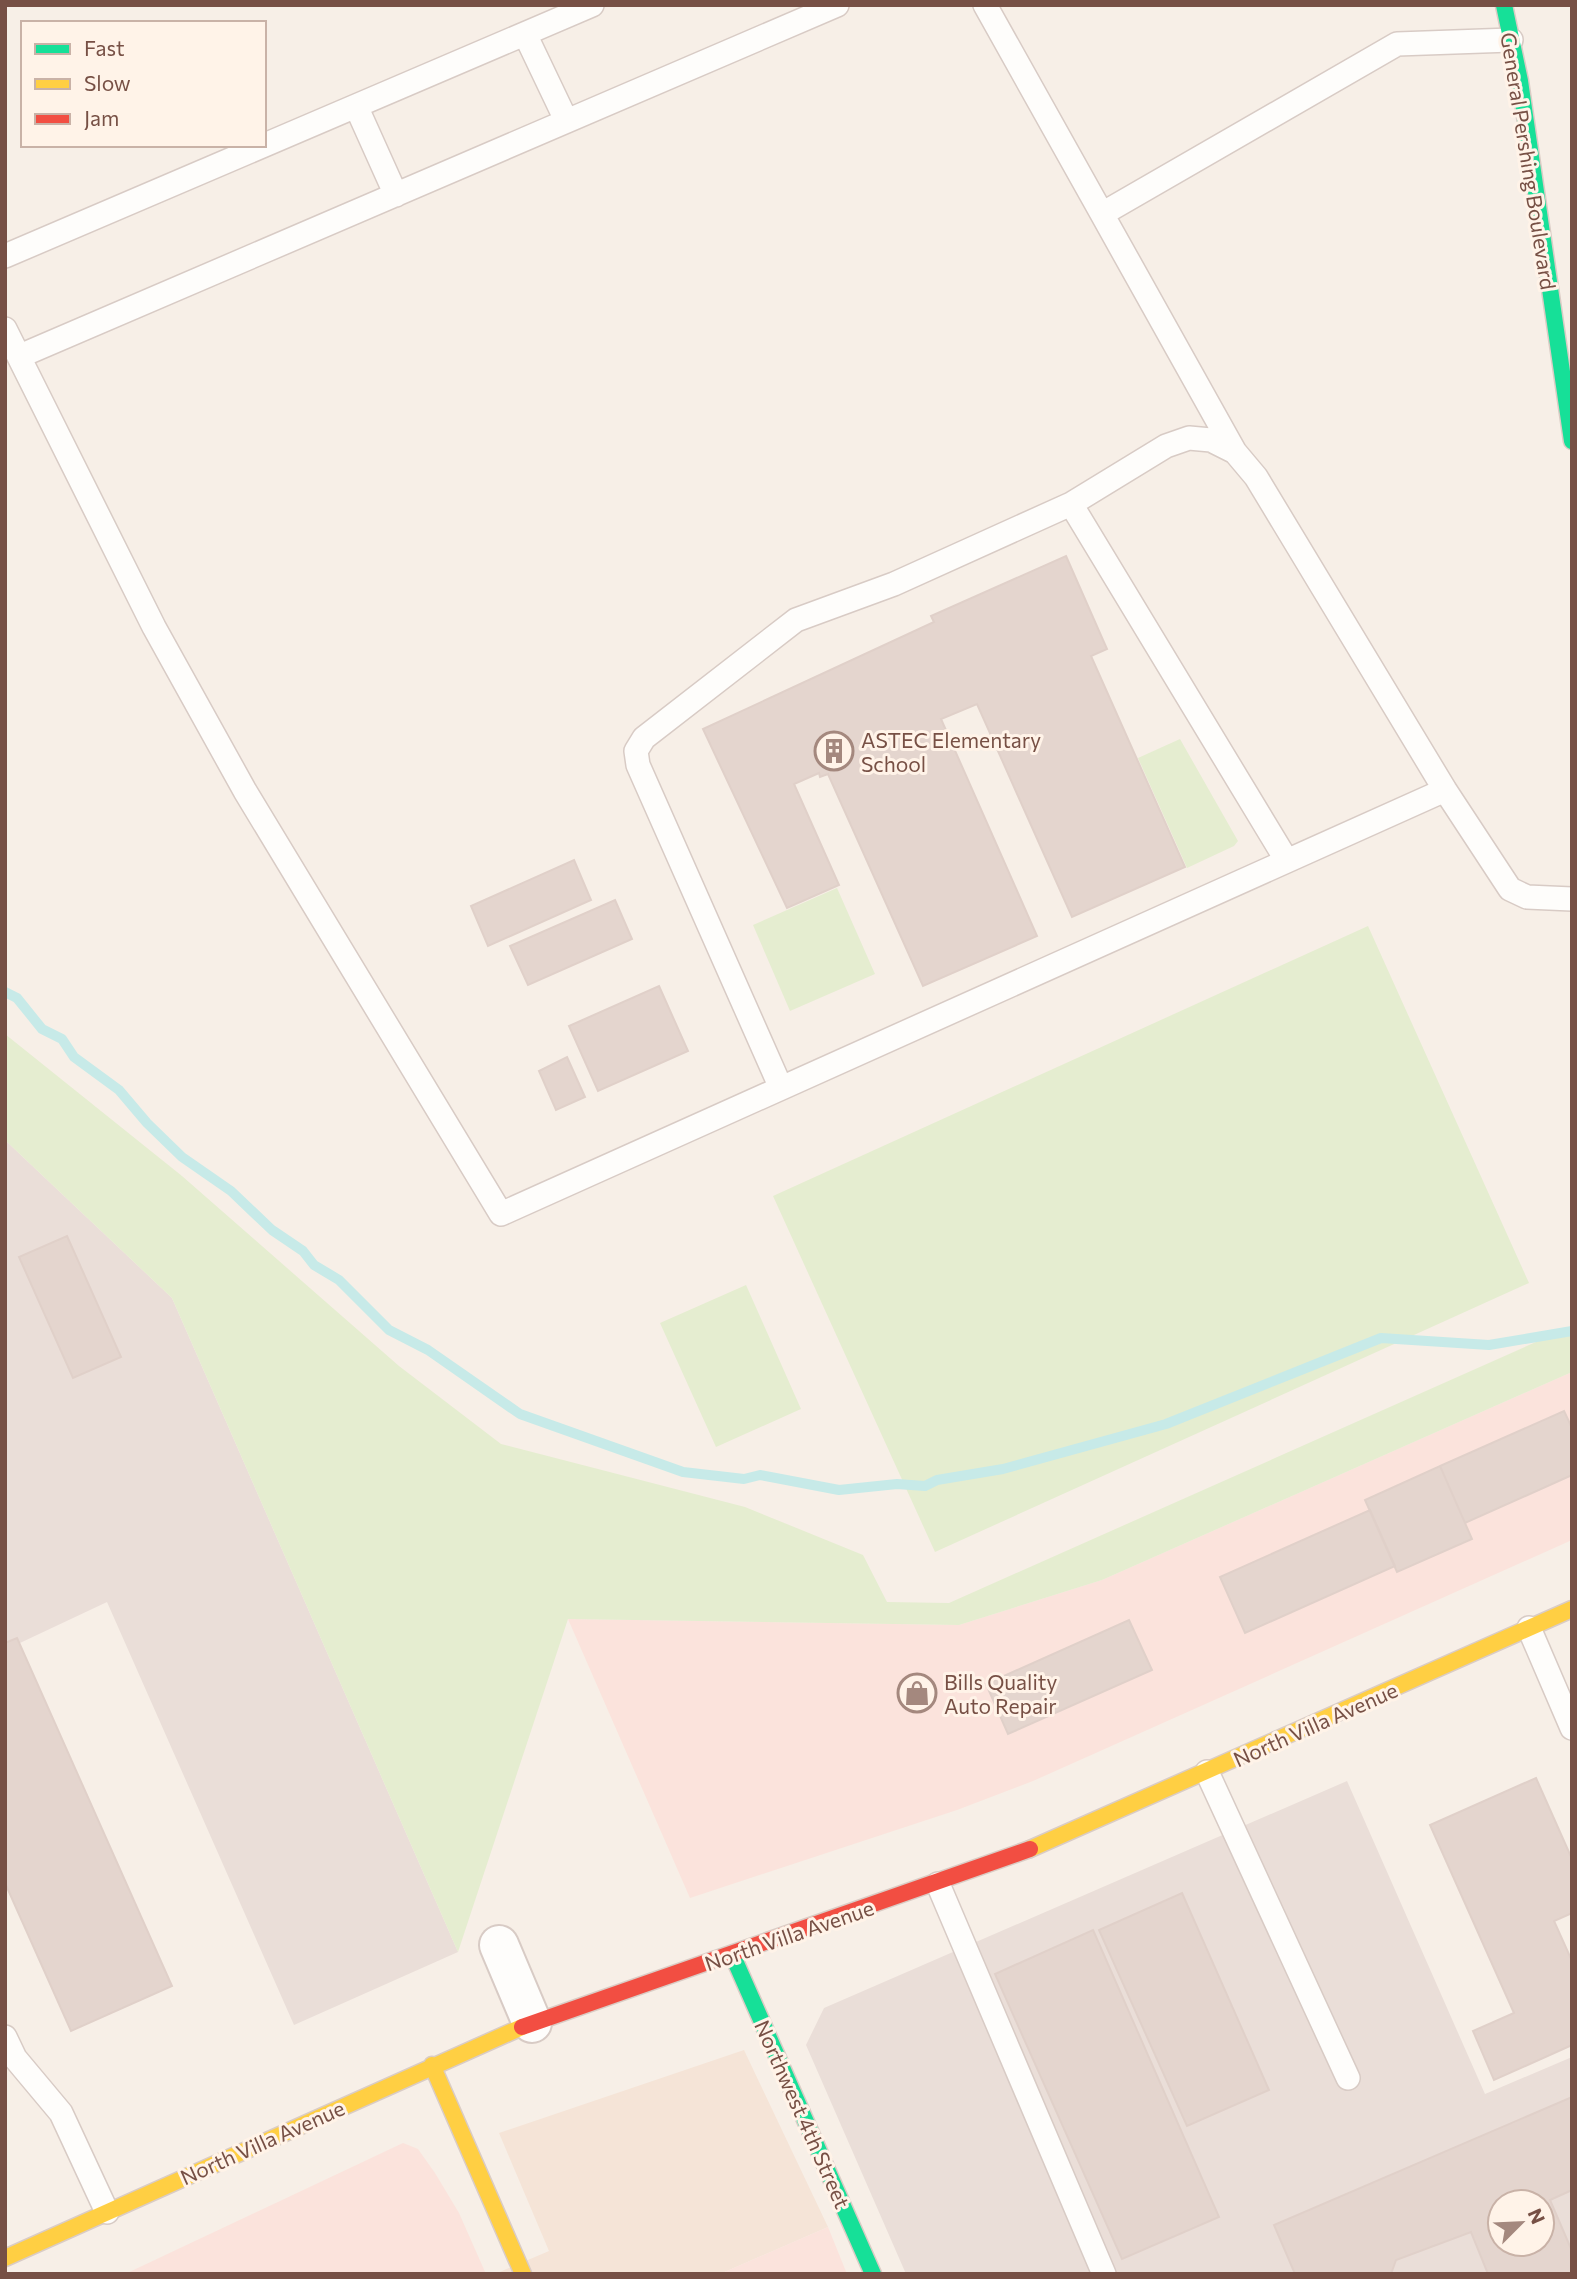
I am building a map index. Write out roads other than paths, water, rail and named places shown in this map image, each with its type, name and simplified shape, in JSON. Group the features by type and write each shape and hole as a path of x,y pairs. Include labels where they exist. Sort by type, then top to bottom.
{"main road":[{"name":"General Pershing Boulevard","path":"1504,5 1522,95 1572,441"},
{"name":"North Villa Avenue","path":"5,2258 531,2023 1004,1860 1572,1609"},
{"name":"Northwest 4th Street","path":"732,1954 873,2274"},
{"path":"432,2065 523,2274"}],"street":[{"path":"499,1945 531,2023"}],"lane":[{"path":"266,144 592,5"},
{"path":"20,356 837,5"},
{"path":"985,5 1234,452 1256,477 1445,790 1510,889 1527,897 1572,899"},
{"path":"525,34 566,120"},
{"path":"1102,214 1397,44 1511,40"},
{"path":"356,106 396,195"},
{"path":"5,256 260,147"},
{"path":"5,329 155,627 245,791 501,1213 1445,790"},
{"path":"781,1088 638,765 636,751 644,738 796,620 894,584 1071,504 1166,446 1189,438 1211,440 1234,452"},
{"path":"1071,504 1287,861"},
{"path":"1529,1628 1572,1728"},
{"path":"1207,1772 1348,2078"},
{"path":"938,1884 1104,2274"},
{"path":"5,2037 15,2059 61,2113 107,2212"}],"waterway":[{"path":"5,992 17,998 42,1029 62,1039 74,1057 119,1090 147,1123 182,1157 231,1191 272,1230 303,1251 314,1265 339,1280 389,1330 428,1350 520,1414 683,1472 744,1479 760,1475 839,1490 897,1484 925,1486 937,1480 1003,1469 1166,1424 1381,1338 1489,1345 1572,1331"}],"place":[{"name":"ASTEC Elementary School","path":"834,751"},
{"name":"Bills Quality Auto Repair","path":"917,1693"}]}
